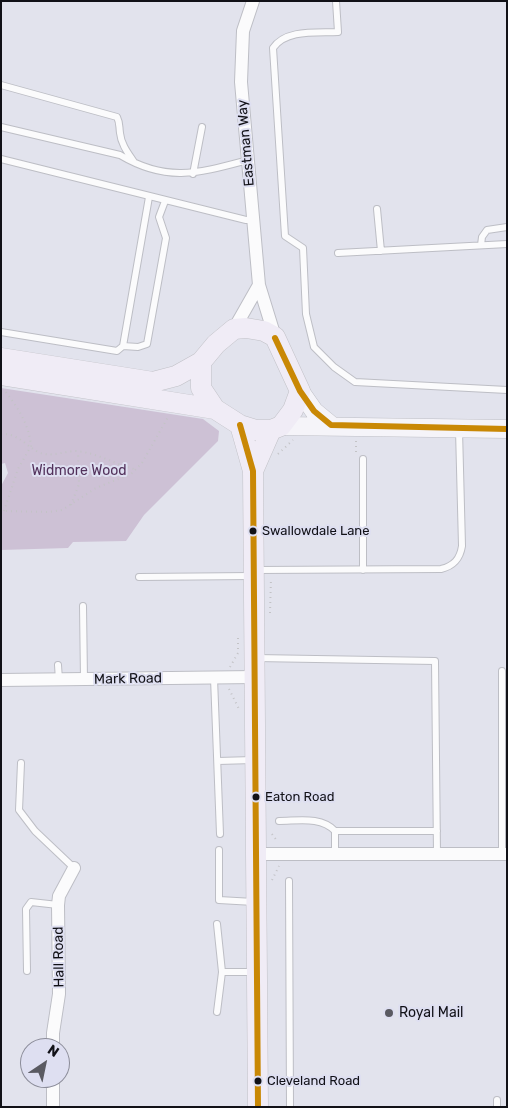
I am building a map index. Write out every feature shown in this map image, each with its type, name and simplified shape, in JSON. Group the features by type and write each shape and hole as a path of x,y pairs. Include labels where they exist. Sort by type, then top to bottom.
{"main road":[{"path":"3,369 153,382 176,376 201,362 216,344 234,329 254,329 275,337 300,391 293,410 276,428 253,471"},
{"path":"201,362 201,388 215,409"},
{"path":"3,369 215,409 240,425 256,430 276,428"},
{"path":"240,425 253,471 258,902 258,1107"}],"street":[{"name":"Eastman Way","path":"253,1 243,31 241,82 259,286 275,337"},
{"path":"234,329 259,286"},
{"path":"300,391 314,411 331,425"},
{"path":"276,428 331,425 507,429"},
{"name":"Mark Road","path":"1,680 214,678 255,668"},
{"path":"256,854 504,854"},
{"name":"Hall Road","path":"53,1038 59,994 59,896 74,868"},
{"path":"53,1088 53,1107"}],"lane":[{"path":"336,1 338,32 288,35 279,40 273,48 285,236 303,248 306,314 314,347 334,367 355,382 507,390"},
{"path":"1,85 117,117 126,151 137,165"},
{"path":"1,127 120,155 137,165 174,175 193,174 248,160"},
{"path":"193,174 202,127"},
{"path":"1,159 166,202 253,220"},
{"path":"123,346 149,197"},
{"path":"1,332 116,350 123,346 143,346 148,341 166,238 159,217 166,202"},
{"path":"377,210 380,250"},
{"path":"481,245 482,238 488,230 507,227"},
{"path":"338,253 507,244"},
{"path":"140,577 441,569 450,567 456,562 462,546 459,428"},
{"path":"363,570 364,459"},
{"path":"83,606 84,680"},
{"path":"255,668 435,661 437,854"},
{"path":"58,665 58,680"},
{"path":"502,671 504,854"},
{"path":"214,678 220,834"},
{"path":"218,761 256,760"},
{"path":"20,763 19,810 35,831 74,868"},
{"path":"279,821 319,821 329,824 335,831 335,854"},
{"path":"335,831 437,831"},
{"path":"219,850 219,900 258,902"},
{"path":"289,881 290,1107"},
{"path":"27,971 26,909 31,902 58,905"},
{"path":"217,924 222,972 217,1012"},
{"path":"222,972 258,972"}],"path":[{"path":"3,369 3,388 19,408 31,446 18,469 3,511 49,512 71,506 96,488 118,481 142,463 170,414"},
{"path":"1,434 16,436 38,452 50,455 78,452 102,456 135,470"},
{"path":"352,441 356,441 356,446"},
{"path":"71,506 79,484 78,452"},
{"path":"227,673 238,654 238,634"}],"green space":[{"name":"Widmore Wood","path":"1,388 203,419 219,431 218,441 144,515 126,541 73,542 68,548 1,550 1,486 8,473 5,463 1,464"}],"transit line":[{"path":"275,338 300,391"},
{"path":"275,338 300,391"},
{"path":"300,391 314,411 331,425 507,429"},
{"path":"240,425 253,471 258,1107"}],"place":[{"name":"Swallowdale Lane","path":"253,531"},
{"name":"Eaton Road","path":"256,797"},
{"name":"Royal Mail","path":"389,1013"},
{"name":"Cleveland Road","path":"258,1081"}]}
